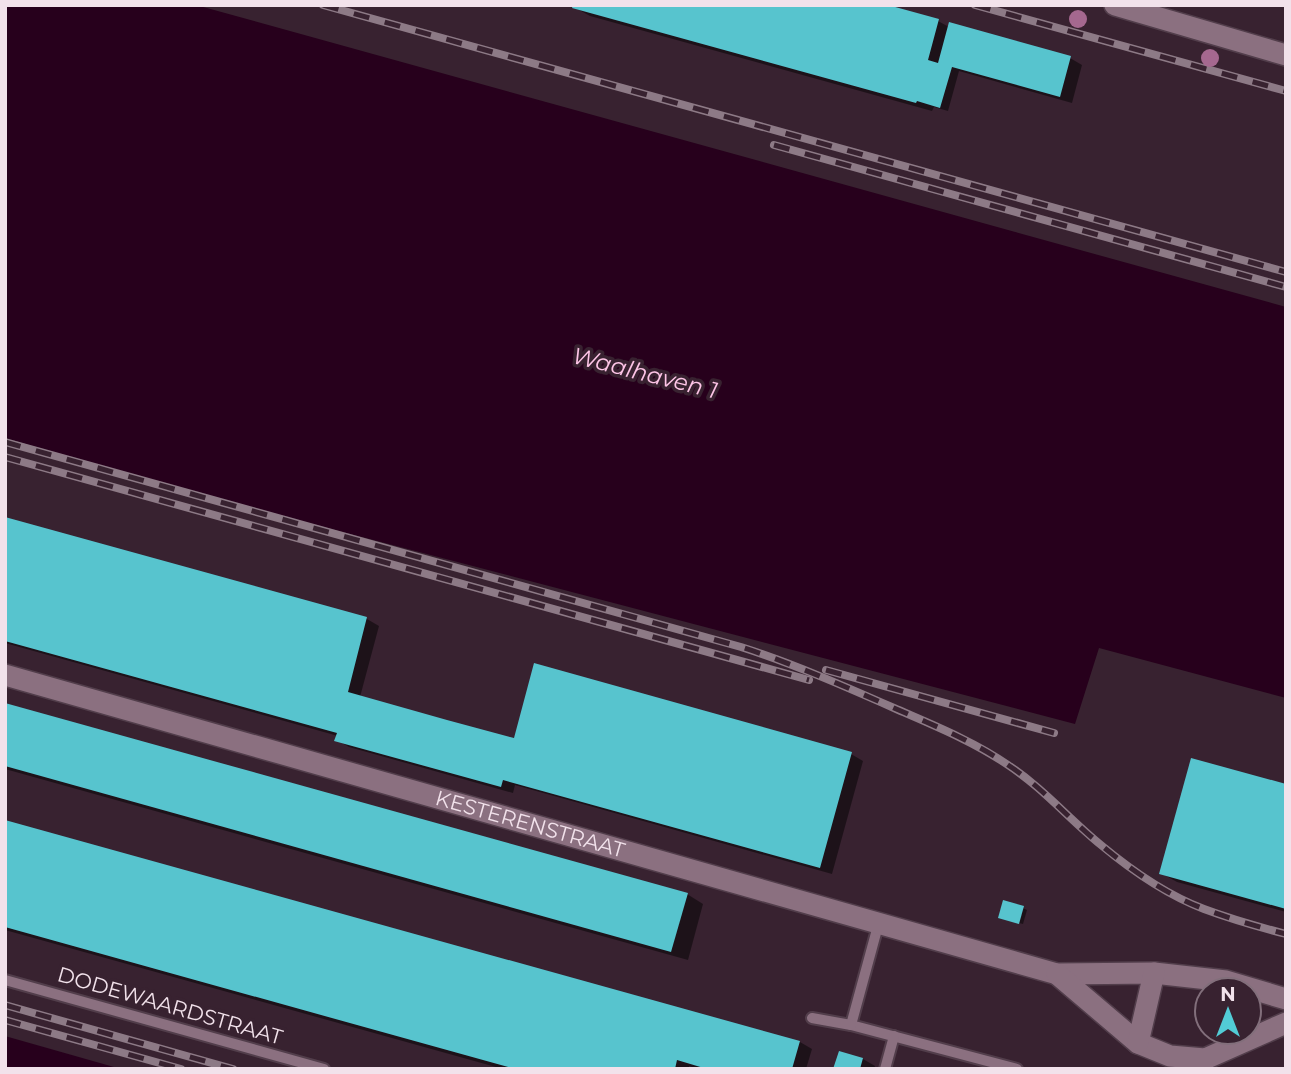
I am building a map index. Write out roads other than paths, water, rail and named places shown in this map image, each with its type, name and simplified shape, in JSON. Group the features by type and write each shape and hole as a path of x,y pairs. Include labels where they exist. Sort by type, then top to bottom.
{"street":[{"path":"1115,5 1286,55"},
{"name":"KESTERENSTRAAT","path":"5,675 1057,974 1154,973 1226,981 1286,999"},
{"path":"1138,1043 1154,973"},
{"name":"KESTERENSTRAAT","path":"1057,974 1138,1043 1170,1056 1205,1059 1286,1023"}],"lane":[{"path":"851,1025 879,922"},
{"name":"DODEWAARDSTRAAT","path":"5,980 324,1069"},
{"path":"812,1018 851,1025 1017,1069"},
{"path":"885,1066 894,1037"}],"water":[{"name":"Waalhaven 1","path":"5,5 196,5 1286,307 1286,698 1099,648 1075,724 202,495 5,438"},
{"path":"5,1036 121,1069 5,1069"}],"railway":[{"path":"323,5 1286,272"},
{"path":"975,5 1286,91"},
{"path":"774,145 1286,287"},
{"path":"5,442 741,647 800,668 938,727 995,756 1021,774 1113,854 1177,897 1214,913 1286,934"},
{"path":"5,457 809,680"},
{"path":"826,670 1054,733"},
{"path":"5,1005 233,1069"},
{"path":"5,1020 181,1069"}]}
